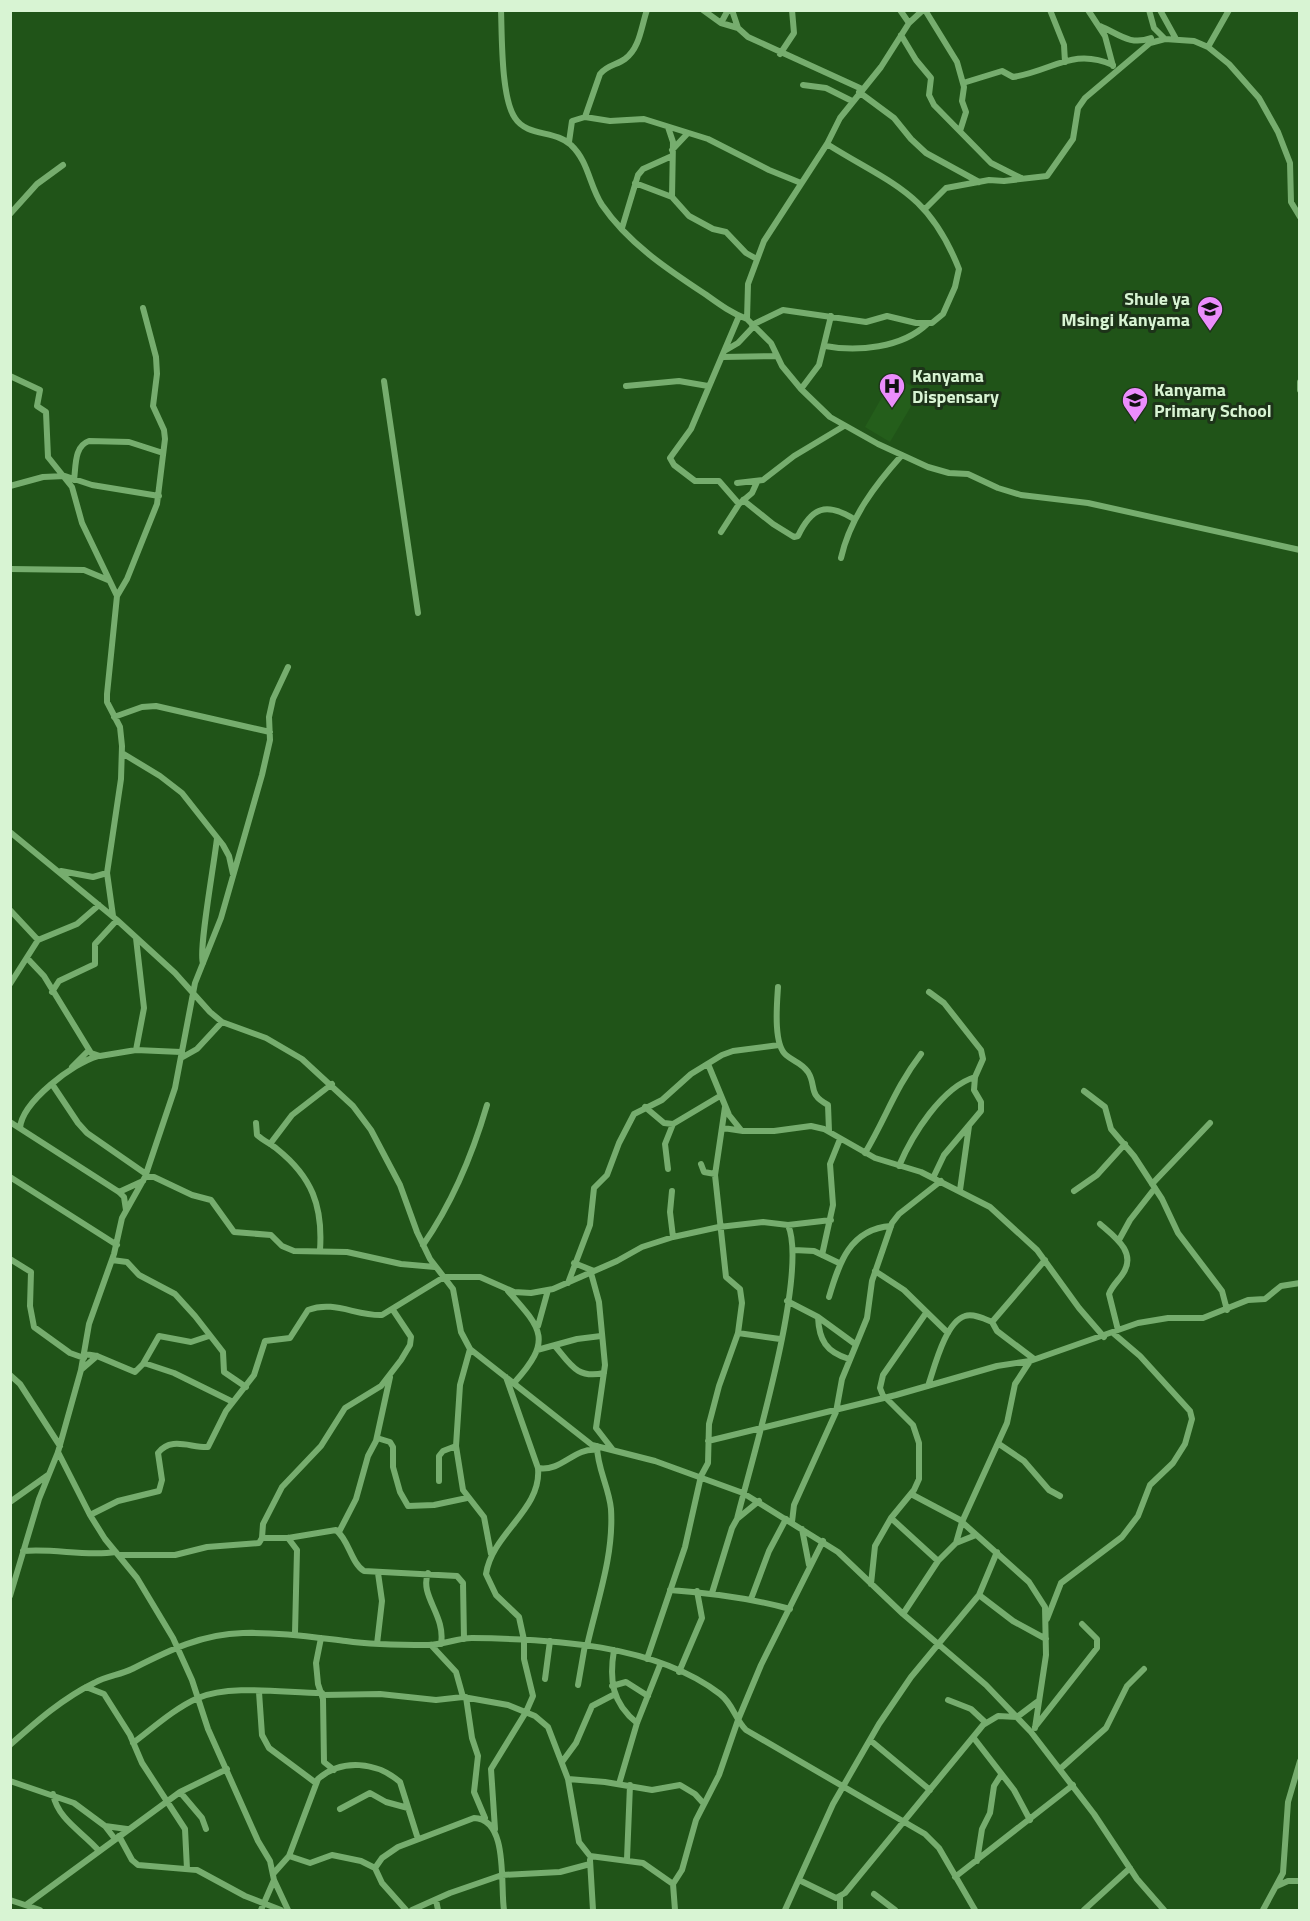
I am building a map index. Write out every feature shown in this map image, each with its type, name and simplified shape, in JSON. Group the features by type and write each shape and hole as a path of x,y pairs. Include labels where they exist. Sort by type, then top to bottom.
{"street":[{"path":"501,10 507,95 514,117 528,128 569,142 585,162 601,203 622,228 665,268 751,324 771,344 801,389 844,426 935,470 968,474 998,488 1021,495 1088,503 1299,550"},
{"path":"585,117 600,74 632,52 648,10"},
{"path":"703,10 721,23 738,28"},
{"path":"721,23 730,10"},
{"path":"730,10 738,28 748,37 860,91 894,117 911,139 926,153 979,182"},
{"path":"780,54 794,33 792,10"},
{"path":"900,10 909,23"},
{"path":"751,324 748,284 755,258 852,101 881,67 909,23 924,10 954,55 963,84 962,101 966,112 960,131"},
{"path":"1050,10 1064,45 1065,62"},
{"path":"1088,10 1100,26 1110,51 1113,75"},
{"path":"1149,10 1154,28 1165,39"},
{"path":"1160,10 1176,39"},
{"path":"1208,47 1229,10"},
{"path":"1100,26 1129,41 1165,39 1194,41 1208,47 1229,64 1259,98 1278,132 1290,163 1292,204 1299,217"},
{"path":"926,208 946,188 1020,177 1040,178 1052,173 1073,139 1080,102 1151,40 1154,28"},
{"path":"901,34 916,60 931,78 929,95 934,105 965,139 996,167 1020,177"},
{"path":"963,84 1002,71 1013,77 1026,75 1086,57 1113,65"},
{"path":"803,85 826,88 852,101"},
{"path":"569,142 573,122 585,117 610,121 644,119 724,146 769,170 801,183"},
{"path":"668,127 673,142 672,197"},
{"path":"622,228 635,183 643,169 672,153 688,133"},
{"path":"825,346 849,350 870,347 913,334 943,315 959,275 955,261 926,208 904,190 827,144"},
{"path":"10,214 37,184 63,165"},
{"path":"635,183 672,197 689,216 713,230 726,232 746,253 755,258"},
{"path":"52,992 59,981 95,964 98,940 115,918 107,873 121,779 122,753 121,734 107,702 107,694 117,596 124,585 159,496 165,434 153,406 157,374 156,357 142,308"},
{"path":"726,350 738,343 751,324 779,310 866,322 887,316 927,324"},
{"path":"739,316 691,429 672,454 671,462 695,481 717,479 741,502 795,537 809,517 828,508 837,509 854,519"},
{"path":"801,389 819,365 831,316"},
{"path":"723,357 777,356"},
{"path":"10,376 40,390 37,406 46,412 48,457 65,476 117,596"},
{"path":"384,381 418,613"},
{"path":"626,386 679,381 708,386"},
{"path":"1299,382 1299,390"},
{"path":"737,483 757,482 769,477 803,449 844,426"},
{"path":"74,480 78,451 89,441 129,442 163,453"},
{"path":"841,558 854,519 884,474 902,455"},
{"path":"10,486 42,477 65,476 74,480 159,496"},
{"path":"721,532 741,502 752,493 757,482"},
{"path":"10,569 84,570 110,582 124,585"},
{"path":"10,1596 39,1499 59,1449 81,1370 89,1324 117,1245 126,1210 146,1175 176,1088 193,993 221,918 259,785 270,732 269,717 273,699 288,667"},
{"path":"114,717 133,710 156,706 270,732"},
{"path":"122,753 174,785 229,856 233,874"},
{"path":"10,832 115,918 222,1022 275,1043 302,1059 332,1084 371,1130 400,1185 423,1245 435,1268 453,1289 461,1332 470,1349 597,1448 602,1480 610,1504 610,1523 604,1579 578,1685"},
{"path":"203,963 201,948 206,929 217,838"},
{"path":"58,871 93,877 107,873"},
{"path":"10,984 38,940 77,924 99,905"},
{"path":"10,910 38,940"},
{"path":"136,938 144,1008 136,1050"},
{"path":"27,958 44,976 88,1051 99,1056"},
{"path":"778,987 779,1045 786,1055 799,1061 806,1069 818,1099 828,1105 830,1131 839,1142 941,1181 1000,1213 1045,1260 1079,1308 1104,1337"},
{"path":"929,992 944,1003 982,1052 983,1059 975,1077 974,1090 982,1106 945,1155 933,1178"},
{"path":"66,1073 99,1056 136,1050 181,1055 196,1049 222,1022"},
{"path":"568,1282 590,1225 594,1188 607,1175 630,1120 645,1107 662,1100 691,1074 733,1051 779,1045"},
{"path":"20,1128 21,1120 31,1105 88,1051"},
{"path":"865,1153 882,1126 894,1094 921,1054"},
{"path":"708,1064 725,1107 734,1123 743,1131"},
{"path":"899,1166 918,1129 961,1082 975,1077"},
{"path":"52,1084 87,1133 146,1175 192,1196 211,1200 237,1234 271,1235 282,1246 294,1251 347,1252 401,1264 435,1268"},
{"path":"270,1144 287,1119 332,1084"},
{"path":"1084,1090 1105,1107 1111,1129 1125,1144 1154,1186 1178,1233 1222,1291 1227,1310"},
{"path":"668,1169 665,1144 673,1124 720,1096"},
{"path":"423,1245 457,1187 477,1141 487,1106"},
{"path":"645,1107 664,1123 669,1133"},
{"path":"646,1659 686,1547 701,1476 710,1454 708,1441 713,1406 738,1333 742,1294 737,1285 726,1277 719,1227 716,1174 725,1107"},
{"path":"11,1123 21,1120"},
{"path":"11,1123 119,1192 124,1197 126,1210"},
{"path":"256,1123 257,1135 270,1144 298,1171 315,1198 322,1223 320,1250"},
{"path":"664,1123 673,1124"},
{"path":"1119,1240 1154,1186 1210,1123"},
{"path":"723,1128 743,1131 774,1131 811,1126 830,1131"},
{"path":"960,1190 969,1126"},
{"path":"822,1255 831,1220 830,1170 839,1142"},
{"path":"1074,1191 1097,1175 1125,1144"},
{"path":"701,1164 704,1172 716,1174"},
{"path":"119,1192 146,1175"},
{"path":"10,1177 117,1245"},
{"path":"752,1599 770,1551 792,1511 837,1408 844,1370 867,1318 875,1270 891,1226 899,1214 941,1181"},
{"path":"672,1191 670,1212 673,1237"},
{"path":"90,1515 118,1501 159,1491 162,1486 158,1459 160,1450 165,1446 185,1443 208,1447 233,1401 246,1387 259,1366 265,1341 290,1338 308,1310 326,1305 371,1316 382,1316 444,1277 480,1277 521,1293 548,1290 593,1272 642,1247 673,1237 719,1227 763,1222 788,1225 831,1220"},
{"path":"1047,1619 1061,1583 1115,1543 1135,1521 1150,1485 1176,1459 1192,1416 1190,1411 1116,1331 1109,1294 1128,1264 1119,1240 1100,1224"},
{"path":"712,1593 724,1548 737,1519 761,1429 780,1339 794,1250 788,1225"},
{"path":"829,1297 839,1263 857,1239 876,1229 891,1226"},
{"path":"876,1229 886,1240"},
{"path":"794,1250 808,1250 839,1263"},
{"path":"10,1260 31,1272 30,1306 34,1327 70,1353 97,1356 131,1373 139,1370 159,1336 191,1341 209,1336"},
{"path":"112,1260 127,1262 139,1275 175,1294 224,1352 224,1372 246,1387"},
{"path":"992,1322 1045,1260"},
{"path":"574,1263 593,1272"},
{"path":"875,1270 904,1290 948,1334"},
{"path":"593,1272 599,1302 604,1373 596,1428 614,1450"},
{"path":"708,1441 885,1398 997,1366 1032,1360 1154,1320 1203,1318 1248,1300 1265,1299 1281,1286 1299,1283"},
{"path":"507,1288 536,1323 538,1329"},
{"path":"514,1383 527,1368 537,1350 538,1329 548,1290"},
{"path":"787,1302 818,1317 855,1344"},
{"path":"339,1532 356,1499 368,1456 377,1438 390,1377 411,1341 409,1333 393,1310"},
{"path":"871,1584 875,1546 891,1518 911,1494 919,1479 919,1443 909,1420 885,1398 880,1388 883,1376 926,1313"},
{"path":"928,1386 948,1334 965,1316 992,1322 997,1331 1032,1360"},
{"path":"818,1317 821,1341 837,1356 844,1370"},
{"path":"738,1333 780,1339"},
{"path":"537,1350 577,1339 601,1336"},
{"path":"555,1346 582,1374 588,1376 604,1373"},
{"path":"470,1349 460,1385 456,1446 463,1490 484,1517 491,1554"},
{"path":"81,1370 97,1356"},
{"path":"837,1356 849,1359"},
{"path":"956,1543 962,1522 1007,1423 1015,1384 1032,1360"},
{"path":"144,1363 174,1373 233,1401"},
{"path":"10,1375 20,1384 59,1449 64,1467 90,1515 138,1578 177,1646 208,1729 288,1911"},
{"path":"23,1551 50,1550 92,1555 176,1555 207,1547 256,1544 262,1538 263,1524 274,1500 321,1446 340,1413 390,1377"},
{"path":"504,1911 491,1769 526,1713 531,1702 532,1690 524,1659 524,1641 519,1617 496,1595 486,1574 491,1554 537,1488 538,1468 506,1377"},
{"path":"892,1405 896,1395"},
{"path":"377,1438 390,1442 393,1447 393,1467 400,1492 408,1506 434,1505 468,1498"},
{"path":"999,1444 1024,1461 1049,1490 1060,1496"},
{"path":"439,1481 439,1456 456,1446"},
{"path":"538,1468 559,1466 584,1450 597,1448 614,1450 701,1476 743,1493 823,1541 1033,1730 1149,1895 1164,1911"},
{"path":"52,1468 64,1467"},
{"path":"10,1502 30,1490 48,1475"},
{"path":"30,1490 39,1499"},
{"path":"911,1494 962,1522 1029,1582 1040,1597 1047,1619 1047,1639 1033,1730"},
{"path":"737,1519 759,1501"},
{"path":"787,1519 792,1511"},
{"path":"891,1518 938,1561"},
{"path":"802,1529 809,1566"},
{"path":"262,1538 288,1538 330,1530 339,1532 360,1569 378,1573 451,1574 463,1582 464,1639"},
{"path":"903,1614 938,1561 956,1543 976,1535"},
{"path":"288,1538 297,1550 295,1634"},
{"path":"676,1910 673,1884 682,1870 693,1828 719,1775 738,1720 809,1566 823,1541"},
{"path":"785,1911 844,1785 870,1740 897,1696 979,1595 997,1552"},
{"path":"377,1644 382,1601 378,1573"},
{"path":"428,1573 425,1585 443,1628 441,1644"},
{"path":"670,1590 697,1591 752,1599 790,1609"},
{"path":"679,1672 702,1618 697,1591"},
{"path":"979,1595 1012,1621 1047,1639"},
{"path":"1033,1730 1097,1648 1097,1639 1082,1624"},
{"path":"10,1745 48,1712 86,1687 124,1673 177,1646 205,1637 242,1633 295,1634 377,1644 431,1645 464,1639 550,1641 586,1645 646,1659 679,1672 719,1693 731,1705 738,1720 747,1730 844,1785 934,1842 975,1911"},
{"path":"321,1638 316,1663 318,1684 322,1694 324,1762 322,1776"},
{"path":"545,1679 550,1641"},
{"path":"431,1645 461,1680 472,1738 478,1756 474,1792 482,1813 495,1829"},
{"path":"614,1650 610,1670 612,1686 622,1709 637,1723"},
{"path":"619,1784 637,1723 660,1665"},
{"path":"1060,1768 1106,1728 1126,1686 1144,1669"},
{"path":"612,1686 626,1682 648,1696"},
{"path":"86,1687 104,1694 130,1735 142,1762 185,1829 187,1869"},
{"path":"133,1743 198,1698 237,1691 259,1692 284,1689 322,1694 380,1694 436,1700 464,1697 503,1704 535,1716 548,1726 568,1779 579,1842 590,1860 593,1911"},
{"path":"259,1692 262,1735 269,1748 316,1783"},
{"path":"562,1762 576,1743 592,1706 615,1694"},
{"path":"948,1700 971,1709 986,1723"},
{"path":"998,1716 1000,1700"},
{"path":"531,1702 535,1716"},
{"path":"799,1880 836,1898 840,1897 853,1887 986,1723 998,1716 1017,1717 1037,1702"},
{"path":"130,1735 140,1738"},
{"path":"973,1737 1014,1791 1029,1820"},
{"path":"870,1740 930,1790"},
{"path":"1264,1910 1283,1873 1288,1802 1299,1761"},
{"path":"324,1762 334,1770"},
{"path":"262,1907 274,1877 289,1856 316,1783 322,1776 334,1770 366,1765 386,1771 404,1788 418,1839"},
{"path":"26,1905 180,1792 227,1769"},
{"path":"977,1861 982,1829 990,1813 994,1786 1002,1775"},
{"path":"568,1779 630,1785 652,1790 680,1785 695,1794 704,1804"},
{"path":"10,1781 74,1803 105,1826 138,1865 187,1869 210,1875 262,1907 281,1911"},
{"path":"627,1859 630,1785"},
{"path":"955,1877 1073,1785"},
{"path":"180,1792 202,1818 206,1829"},
{"path":"340,1809 370,1793 384,1802 408,1808"},
{"path":"52,1794 55,1808 99,1851"},
{"path":"375,1868 378,1862 392,1851 495,1808"},
{"path":"474,1818 487,1820"},
{"path":"105,1826 128,1829"},
{"path":"289,1856 310,1863 332,1856 361,1861 375,1868 382,1883 406,1911"},
{"path":"412,1911 502,1875 560,1872 590,1860 627,1859 643,1863 673,1884"},
{"path":"1084,1911 1130,1868"},
{"path":"492,1879 502,1884"},
{"path":"1276,1887 1282,1882 1299,1881"},
{"path":"874,1894 895,1911"},
{"path":"840,1897 840,1911"},
{"path":"10,1900 40,1911"},
{"path":"436,1900 438,1911"},
{"path":"399,1911 400,1902"}],"shaded area":[{"name":"Kanyama Dispensary","path":"894,376 920,391 890,442 865,427"}],"place":[{"name":"Shule ya Msingi Kanyama","path":"1210,332"},
{"name":"Kanyama Dispensary","path":"892,409"},
{"name":"Kanyama Primary School","path":"1135,423"}]}
